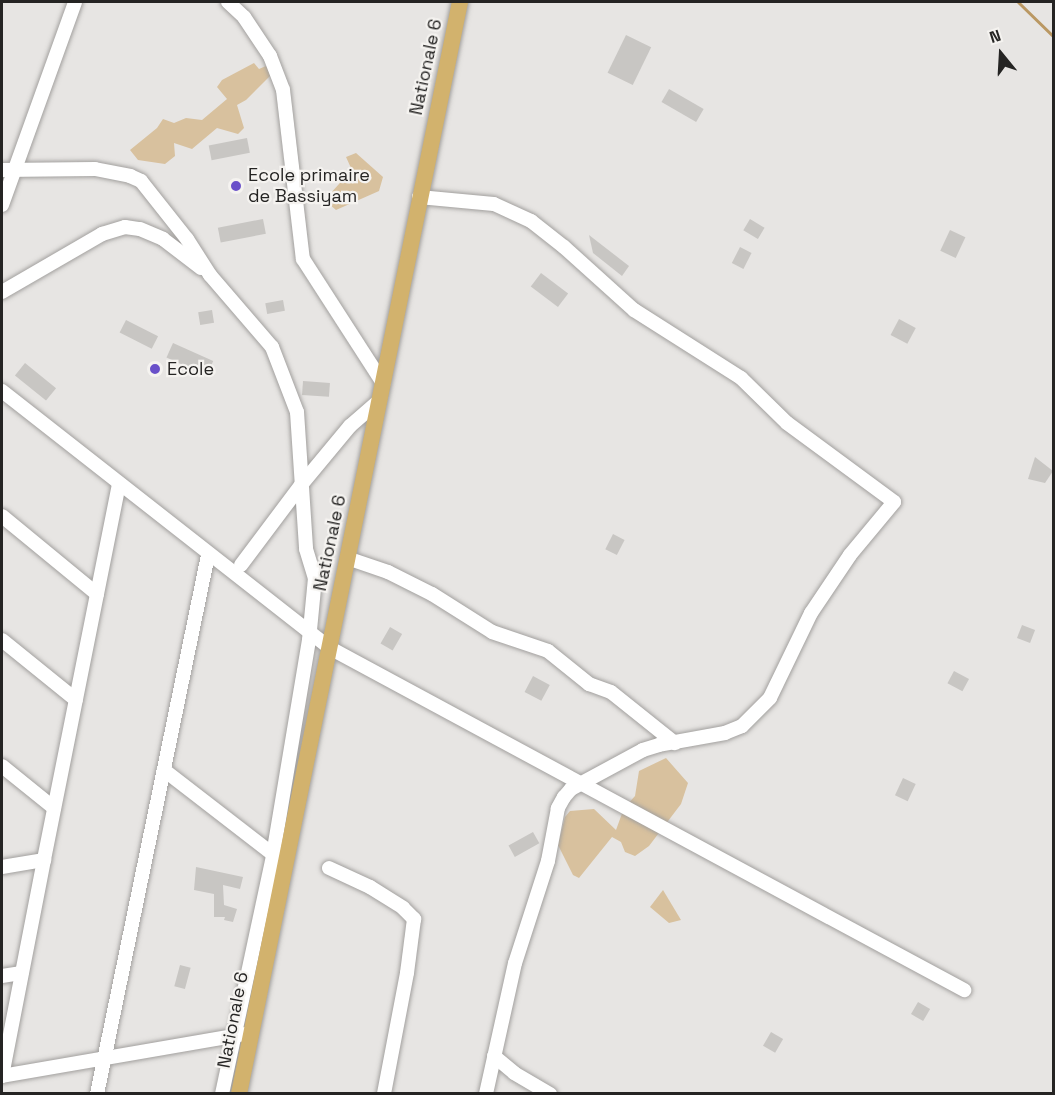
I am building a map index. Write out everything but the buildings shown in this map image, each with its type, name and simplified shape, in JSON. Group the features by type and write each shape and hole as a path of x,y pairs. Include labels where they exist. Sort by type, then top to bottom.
{"main road":[{"name":"Nationale 6","path":"239,1094 243,1034 279,858 347,558 460,2"}],"street":[{"path":"2,205 8,170 75,2"},
{"path":"228,2 244,17 270,56 283,90 303,259 383,383"},
{"path":"8,170 95,169 141,181 187,239 210,275 272,347 297,412 306,549 315,578 310,633 279,858 164,770"},
{"path":"419,197 494,204 531,221 564,247 634,310 741,378 786,423 894,501 850,555 811,613 770,698 742,726 725,733 643,750 571,789 558,808 548,861 515,963 486,1094"},
{"path":"2,292 102,234 125,227 140,229 163,239 210,275"},
{"path":"2,391 328,647 964,990"},
{"path":"241,565 301,485 350,426 379,401"},
{"path":"119,484 2,1076 243,1034 222,1094"},
{"path":"2,516 97,594"},
{"path":"97,1094 208,555"},
{"path":"347,558 388,572 432,594 492,632 548,651 589,684 617,696 675,743"},
{"path":"2,640 76,700"},
{"path":"2,766 54,808"},
{"path":"2,867 44,860"},
{"path":"329,868 370,888 403,908 414,919 407,973 384,1094"},
{"path":"2,976 22,973"},
{"path":"494,1056 514,1073 550,1094"}],"shaded area":[{"path":"254,63 259,69 266,66 271,75 246,100 237,105 244,128 238,134 217,128 192,149 174,143 175,156 165,164 138,160 130,150 157,128 163,119 174,123 186,118 202,120 227,99 217,87 222,80"},
{"path":"356,153 383,177 379,191 336,210 329,204 329,195 349,173 351,168 346,157"},
{"path":"666,758 688,783 681,804 649,846 635,856 625,852 621,842 612,837 579,878 573,875 558,845 565,817 570,811 594,809 616,830 624,808 635,796 639,771"},
{"path":"663,890 681,920 669,923 650,907"}],"waterway":[{"path":"1018,2 1054,37"}],"place":[{"name":"Ecole primaire de Bassiyam","path":"236,186"},
{"name":"Ecole","path":"155,369"}]}
